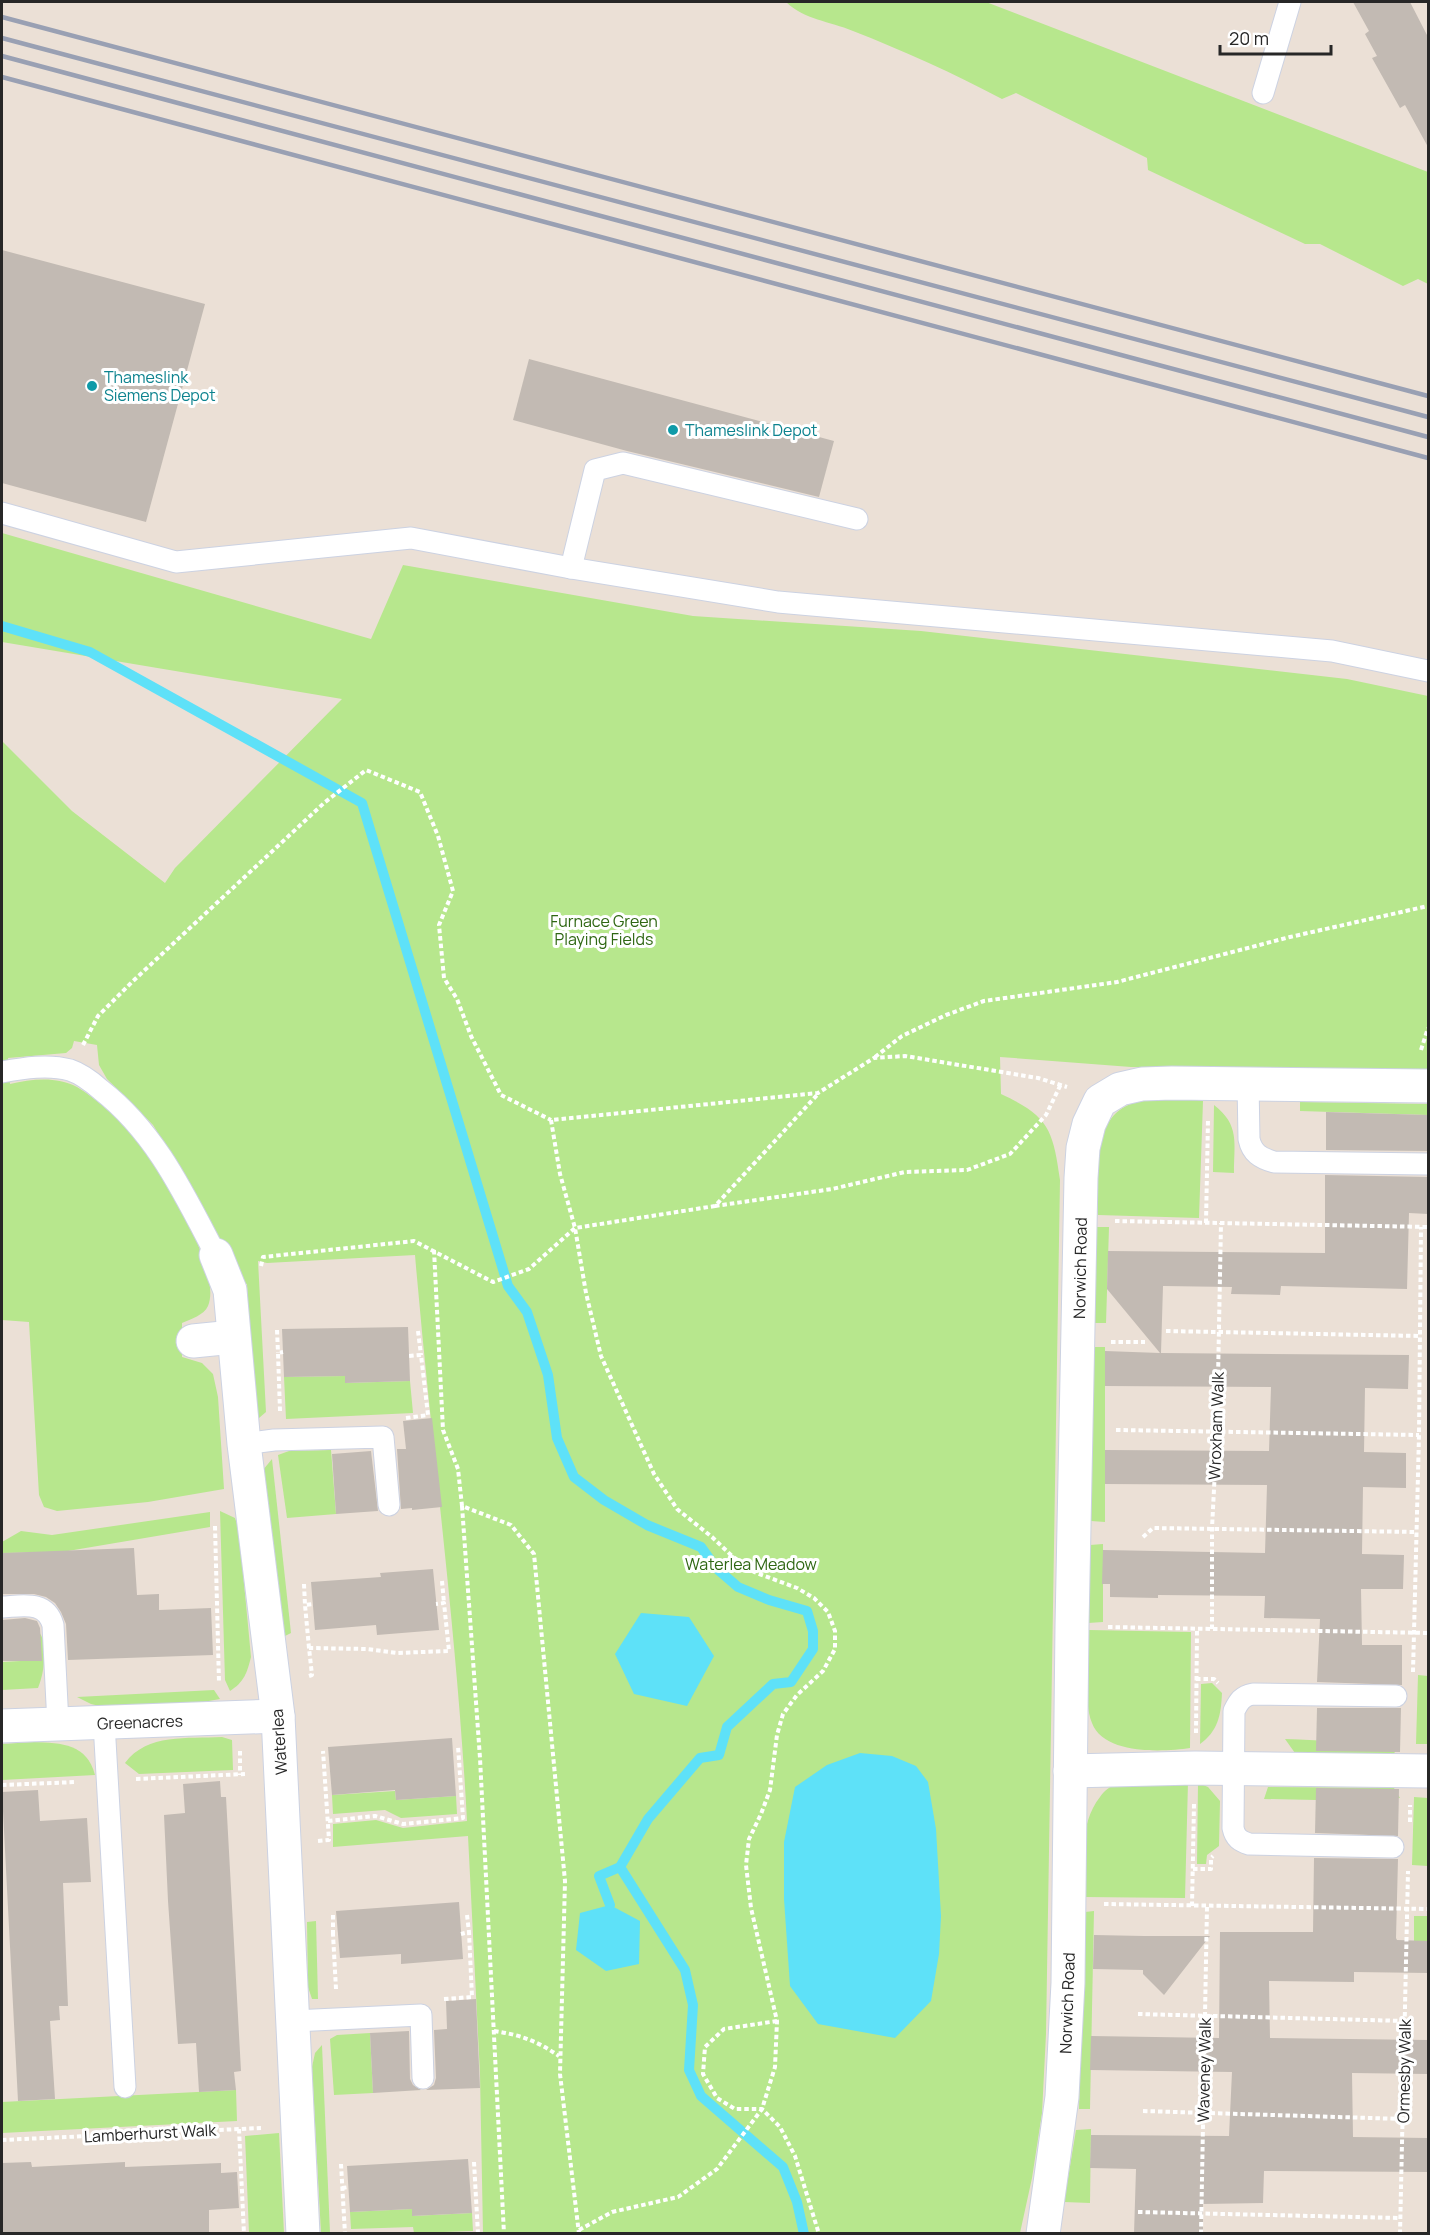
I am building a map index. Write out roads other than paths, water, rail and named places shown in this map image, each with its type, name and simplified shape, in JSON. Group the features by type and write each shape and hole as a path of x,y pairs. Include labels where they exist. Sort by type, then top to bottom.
{"street":[{"name":"Norwich Road","path":"1043,2234 1062,2097 1070,1903 1072,1626 1083,1148 1089,1124 1100,1101 1120,1089 1142,1084 1248,1083"},
{"path":"1248,1083 1428,1086"},
{"name":"Waterlea","path":"216,1255 230,1290 244,1444 278,1716 303,2234"},
{"path":"193,1341 234,1337"},
{"name":"Greenacres","path":"2,1726 278,1716"},
{"path":"1070,1771 1195,1768 1428,1771"}],"lane":[{"path":"1263,93 1290,2"},
{"path":"572,568 595,470 623,463 857,519"},
{"path":"2,513 176,562 411,538 572,568 778,602 1332,651 1428,671"},
{"path":"2,1072 54,1066 73,1071 88,1079 112,1098 136,1120 176,1179 216,1255"},
{"path":"1248,1083 1249,1139 1257,1155 1264,1159 1274,1162 1428,1164"},
{"path":"244,1444 274,1440 383,1437 389,1504"},
{"path":"2,1607 30,1606 41,1608 50,1614 54,1625 58,1724"},
{"path":"1394,1847 1240,1842 1234,1835 1233,1828 1233,1769 1234,1711 1244,1696 1253,1694 1396,1696"},
{"path":"104,1723 125,2087"},
{"path":"293,2021 421,2015 423,2078"}],"water":[{"path":"641,1613 689,1617 714,1656 687,1706 634,1694 615,1654"},
{"path":"860,1753 892,1756 916,1766 928,1782 936,1829 941,1916 939,1954 931,2001 895,2038 818,2024 790,1986 784,1899 784,1842 795,1787 827,1765"},
{"path":"610,1905 640,1921 639,1964 606,1971 576,1950 580,1913"}],"waterway":[{"path":"2,626 90,652 362,803 508,1286 527,1312 548,1375 557,1438 574,1477 604,1500 647,1525 701,1547 716,1568 738,1587 769,1600 807,1611 813,1631 813,1649 791,1682 773,1684 727,1727 719,1755 700,1758 648,1819 620,1867 599,1876 610,1905"},
{"path":"620,1867 685,1970 693,2005 689,2070 701,2096 783,2167 797,2202 804,2234"}],"railway":[{"path":"2,17 1428,396"},
{"path":"2,38 1428,417"},
{"path":"2,56 1428,437"},
{"path":"2,77 1428,458"}],"place":[{"name":"Thameslink Siemens Depot","path":"92,386"},
{"name":"Thameslink Depot","path":"673,430"}],"park label":[{"name":"Furnace Green Playing Fields","path":"604,930"},
{"name":"Waterlea Meadow","path":"751,1564"}]}
